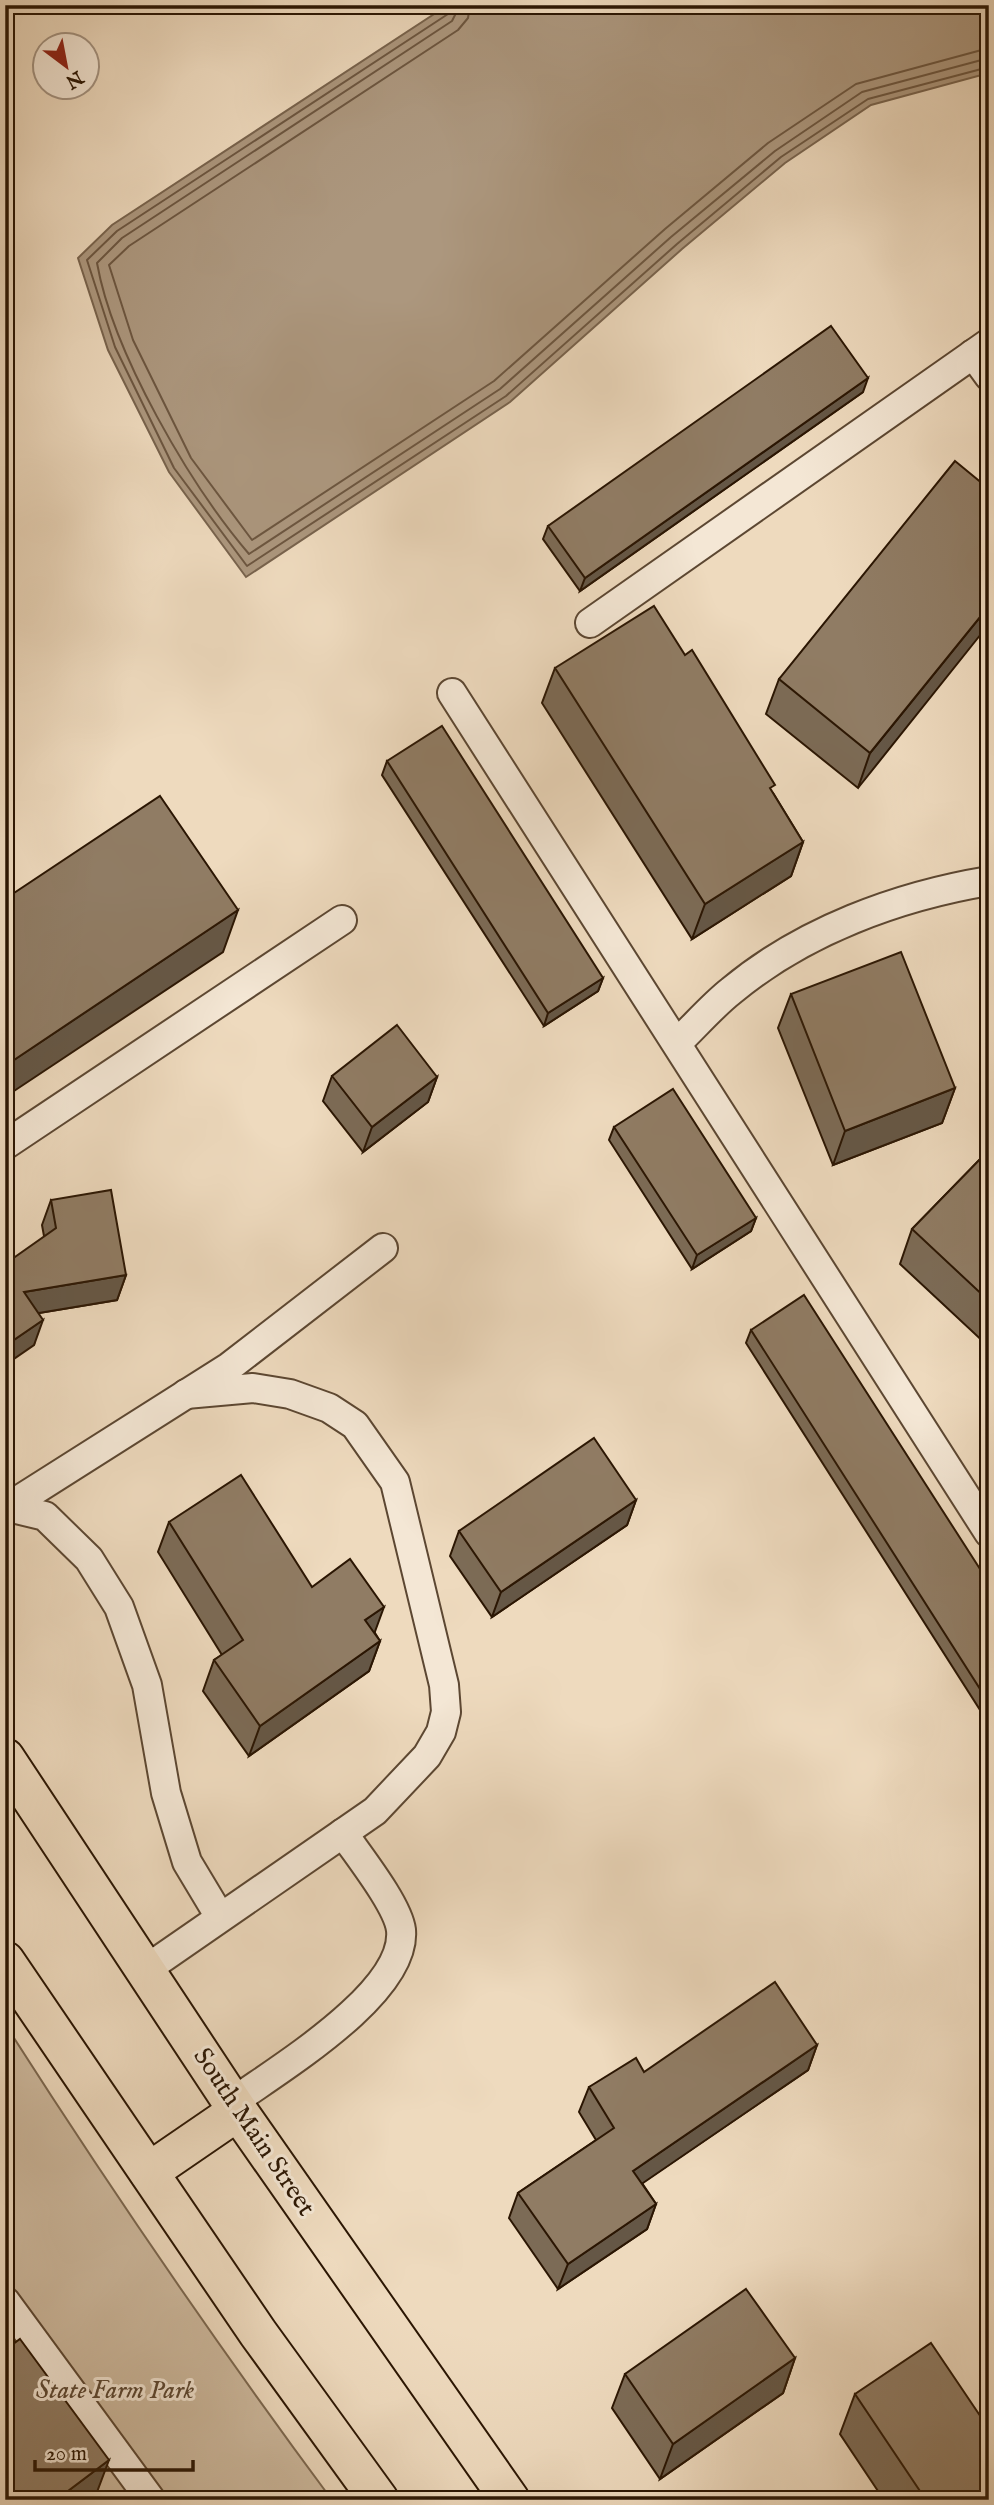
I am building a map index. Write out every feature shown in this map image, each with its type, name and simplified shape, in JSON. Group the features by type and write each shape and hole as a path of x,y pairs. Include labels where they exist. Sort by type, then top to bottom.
{"highway":[{"name":"South Main Street","path":"5,1758 236,2107 510,2500"},
{"path":"5,1961 258,2333 379,2500"},
{"path":"149,2172 236,2107"}],"lane":[{"path":"590,623 984,358"},
{"path":"452,693 989,1533"},
{"path":"677,1043 731,990 800,944 885,907 938,889 989,881"},
{"path":"5,1145 342,920"},
{"path":"7,1508 264,1342 383,1248"},
{"path":"145,1970 375,1811 421,1763 442,1731 446,1712 444,1685 394,1482 355,1424 329,1408 290,1394 253,1388 186,1394"},
{"path":"7,1508 45,1516 89,1559 119,1607 147,1685 166,1793 187,1861 220,1917"},
{"path":"236,2107 343,2023 373,1991 397,1955 401,1929 380,1885 343,1833"},
{"path":"5,2301 151,2500"}],"green space":[{"name":"State Farm Park","path":"5,2024 164,2265 332,2500 5,2500"}],"water":[{"path":"448,5 989,5 989,73 871,105 785,163 682,249 510,402 246,577 169,472 108,350 78,258 112,225"}],"building":[{"path":"831,326 868,378 585,578 548,526"},
{"path":"955,461 989,489 989,606 870,753 779,679"},
{"path":"654,606 685,655 692,650 775,785 770,788 803,842 705,904 555,668"},
{"path":"442,726 603,978 548,1013 387,761"},
{"path":"160,796 238,910 5,1066 5,899"},
{"path":"901,952 955,1088 845,1131 791,994"},
{"path":"397,1025 437,1077 372,1127 332,1076"},
{"path":"673,1089 756,1218 697,1255 614,1127"},
{"path":"989,1150 989,1301 912,1229"},
{"path":"111,1190 126,1275 24,1292 43,1320 5,1346 5,1264 56,1228 51,1200"},
{"path":"804,1295 989,1583 989,1703 751,1330"},
{"path":"594,1438 636,1500 501,1592 459,1531"},
{"path":"241,1475 312,1587 350,1559 384,1607 365,1620 380,1641 260,1726 214,1660 243,1640 169,1522"},
{"path":"775,1982 817,2045 633,2171 656,2204 568,2264 518,2193 614,2128 589,2087 636,2058 644,2072"},
{"path":"746,2289 795,2358 673,2444 625,2374"},
{"path":"20,2339 109,2460 56,2500 5,2500 5,2350"},
{"path":"931,2343 989,2429 989,2500 926,2500 855,2394"}]}
